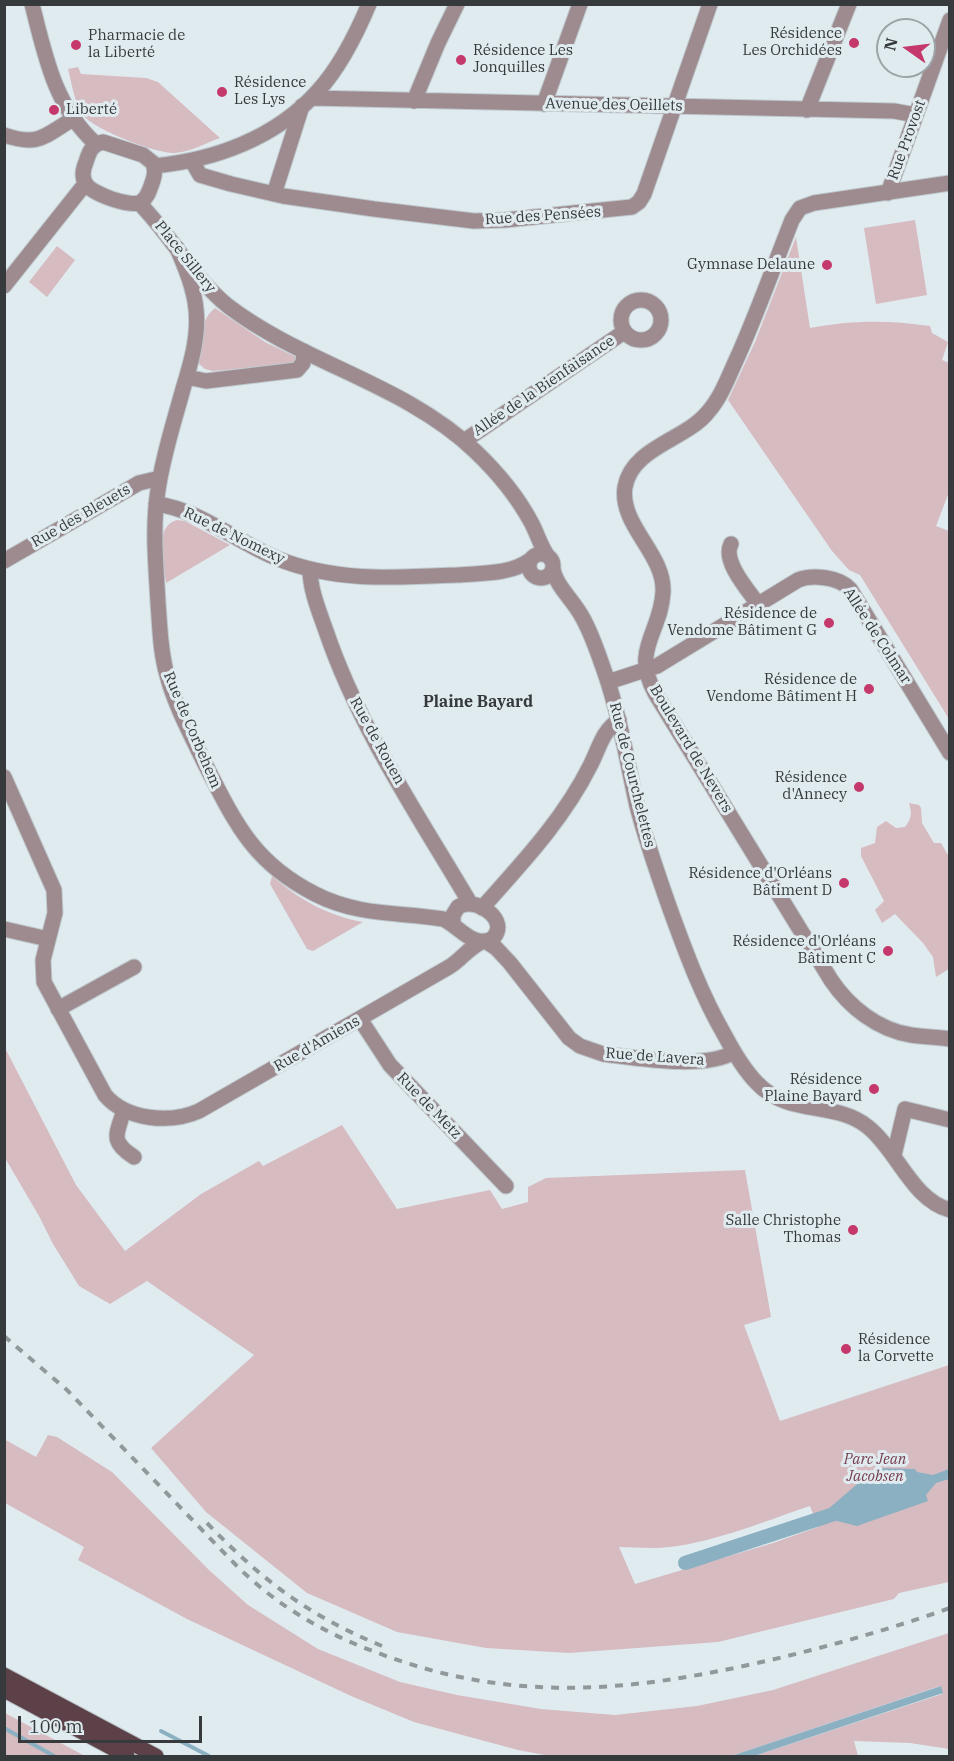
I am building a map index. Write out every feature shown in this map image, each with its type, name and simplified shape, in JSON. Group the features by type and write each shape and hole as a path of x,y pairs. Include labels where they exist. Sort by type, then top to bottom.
{"main road":[{"path":"4,1675 156,1756"},
{"path":"4,1690 128,1756"}],"street":[{"path":"32,4 48,65 73,119 96,144"},
{"path":"154,166 216,155 256,138 307,102 326,81 345,53 369,4"},
{"path":"414,101 434,51 457,4"},
{"path":"544,104 580,4"},
{"name":"Rue des Pensées","path":"192,161 196,172 203,176 274,194 374,209 483,221 626,209 635,206 642,197 710,4"},
{"path":"807,110 849,4"},
{"name":"Rue Provost","path":"888,193 950,20"},
{"name":"Avenue des Oeillets","path":"307,102 414,101 674,106 894,111 916,115"},
{"path":"274,194 307,102"},
{"path":"4,135 23,141 34,141 73,119"},
{"path":"105,142 143,155 154,166 154,175 148,193 139,203 131,204 95,192 85,184 82,176 90,151 96,144 105,142"},
{"path":"888,193 950,183"},
{"path":"4,286 85,184"},
{"name":"Boulevard de Nevers","path":"888,193 814,203 800,208 792,220 758,312 717,400 701,420 639,462 627,480 625,496 627,506 659,571 663,585 662,603 647,648 647,671 655,693 835,986 856,1009 890,1029 912,1035 950,1039"},
{"name":"Place Sillery","path":"139,203 177,248 199,279 227,305 263,329 304,351"},
{"name":"Rue de Corbehem","path":"177,248 190,283 196,308 195,344 160,478 156,504 155,556 161,646 167,675 192,737 242,833 262,857 276,869 308,890 333,902 369,912 440,918 456,927"},
{"name":"Allée de la Bienfaisance","path":"464,441 624,332"},
{"path":"186,377 206,381 297,370 303,363 304,351"},
{"name":"Rue de Courchelettes","path":"304,351 404,401 464,441 489,465 531,522 555,578 578,608 587,625 619,720 640,819 681,939 703,995 734,1052"},
{"name":"Rue des Bleuets","path":"4,561 139,483 160,478"},
{"name":"Rue de Nomexy","path":"156,504 181,509 267,555 310,569 346,576 379,579 491,573 516,568 531,560"},
{"path":"731,544 728,551 729,560 758,604"},
{"path":"539,554 550,562 546,577 539,578 530,571 531,560 539,554"},
{"name":"Rue de Rouen","path":"310,569 311,584 319,612 332,651 351,695 374,739 476,905"},
{"name":"Rue de Nomexy","path":"491,573 539,578"},
{"name":"Allée de Colmar","path":"608,682 647,671 662,663 798,580 806,577 845,584 950,753"},
{"path":"476,905 551,828 584,778 606,730 619,720"},
{"path":"4,777 9,798 54,890 55,912 43,960 43,977 105,1095 124,1110 117,1140 119,1146 134,1157"},
{"path":"449,968 458,951 453,915 458,907 476,905 495,917 498,924 496,935 485,942 456,927"},
{"path":"4,929 48,939"},
{"name":"Rue de Lavera","path":"485,942 496,948 510,963 569,1038 588,1050 603,1054 697,1062 719,1060 734,1052"},
{"name":"Rue d'Amiens","path":"124,1110 153,1117 183,1117 204,1108 449,968 476,945 485,942"},
{"path":"58,1009 134,967"},
{"name":"Rue de Metz","path":"360,1019 390,1065 506,1186"},
{"path":"734,1052 753,1079 771,1095 795,1106 828,1110 852,1117 869,1127 894,1155 925,1197 950,1210"},
{"path":"894,1155 905,1109 950,1120"}],"green space":[{"path":"78,67 81,74 146,78 158,82 220,138 175,153 126,140 98,127 82,114 75,98 68,69"},
{"path":"915,220 927,295 876,304 864,228"},
{"path":"796,237 810,328 856,322 914,324 930,326 932,333 948,342 942,360 949,363 949,492 936,526 949,531 949,719 860,575 849,570 832,551 728,400 755,342"},
{"path":"57,246 75,260 47,297 29,282"},
{"path":"215,308 265,342 298,358 292,364 213,371 205,369 198,363 203,326"},
{"path":"177,520 185,521 230,545 166,583 162,538 170,524"},
{"path":"909,803 919,805 922,823 934,843 941,843 949,857 949,969 936,977 933,957 895,914 882,923 875,910 884,901 861,856 861,848 875,843 877,827 886,821 896,828 905,827 911,815"},
{"path":"272,876 292,892 314,905 338,916 363,922 313,951 307,949 270,884"},
{"name":"Parc Jean Jacobsen","path":"4,1046 76,1185 125,1251 201,1194 259,1161 263,1166 342,1125 397,1209 490,1190 502,1209 528,1202 528,1187 546,1178 745,1170 771,1317 744,1325 780,1421 949,1365 949,1582 899,1593 894,1599 718,1642 569,1653 486,1648 397,1632 307,1593 206,1512 151,1448 254,1355 147,1281 110,1304 79,1286 5,1158","holes":["810,1506 818,1527 773,1543 635,1584 619,1547 657,1548 688,1544 741,1530"]},
{"path":"48,1435 57,1437 112,1472 209,1570 248,1605 318,1649 400,1682 457,1695 541,1709 615,1715 697,1706 773,1690 949,1633 949,1749 910,1743 854,1741 858,1756 754,1756 942,1694 940,1686 731,1756 550,1756 518,1750 414,1722 351,1696 187,1619 78,1560 84,1547 5,1503 4,1439 36,1457"},
{"path":"5,1713 85,1756 5,1756"}],"water":[{"path":"876,1468 915,1469 917,1472 933,1475 949,1469 949,1479 936,1483 926,1495 928,1501 857,1526 822,1519 820,1516"},
{"path":"941,1686 943,1693 754,1756 731,1756"}],"waterway":[{"path":"685,1563 837,1513"},
{"path":"4,1728 54,1756"},
{"path":"161,1731 209,1756"}],"railway":[{"path":"4,1336 67,1390 233,1562 265,1591 300,1616 338,1636 378,1653 426,1669 519,1686 564,1688 657,1681 704,1674 803,1652 877,1632 950,1608"},
{"path":"207,1523 247,1562 287,1594 331,1622 382,1646"}],"place":[{"name":"Résidence Les Orchidées","path":"854,43"},
{"name":"Pharmacie de la Liberté","path":"76,45"},
{"name":"Résidence Les Jonquilles","path":"461,60"},
{"name":"Résidence Les Lys","path":"222,92"},
{"name":"Liberté","path":"54,110"},
{"name":"Gymnase Delaune","path":"827,265"},
{"name":"Résidence de Vendome Bâtiment G","path":"829,623"},
{"name":"Résidence de Vendome Bâtiment H","path":"869,689"},
{"name":"Résidence d'Annecy","path":"859,787"},
{"name":"Résidence d'Orléans Bâtiment D","path":"844,883"},
{"name":"Résidence d'Orléans Bâtiment C","path":"888,951"},
{"name":"Résidence Plaine Bayard","path":"874,1089"},
{"name":"Salle Christophe Thomas","path":"853,1230"},
{"name":"Résidence la Corvette","path":"846,1349"}],"district":[{"name":"Plaine Bayard","path":"478,702"}]}
